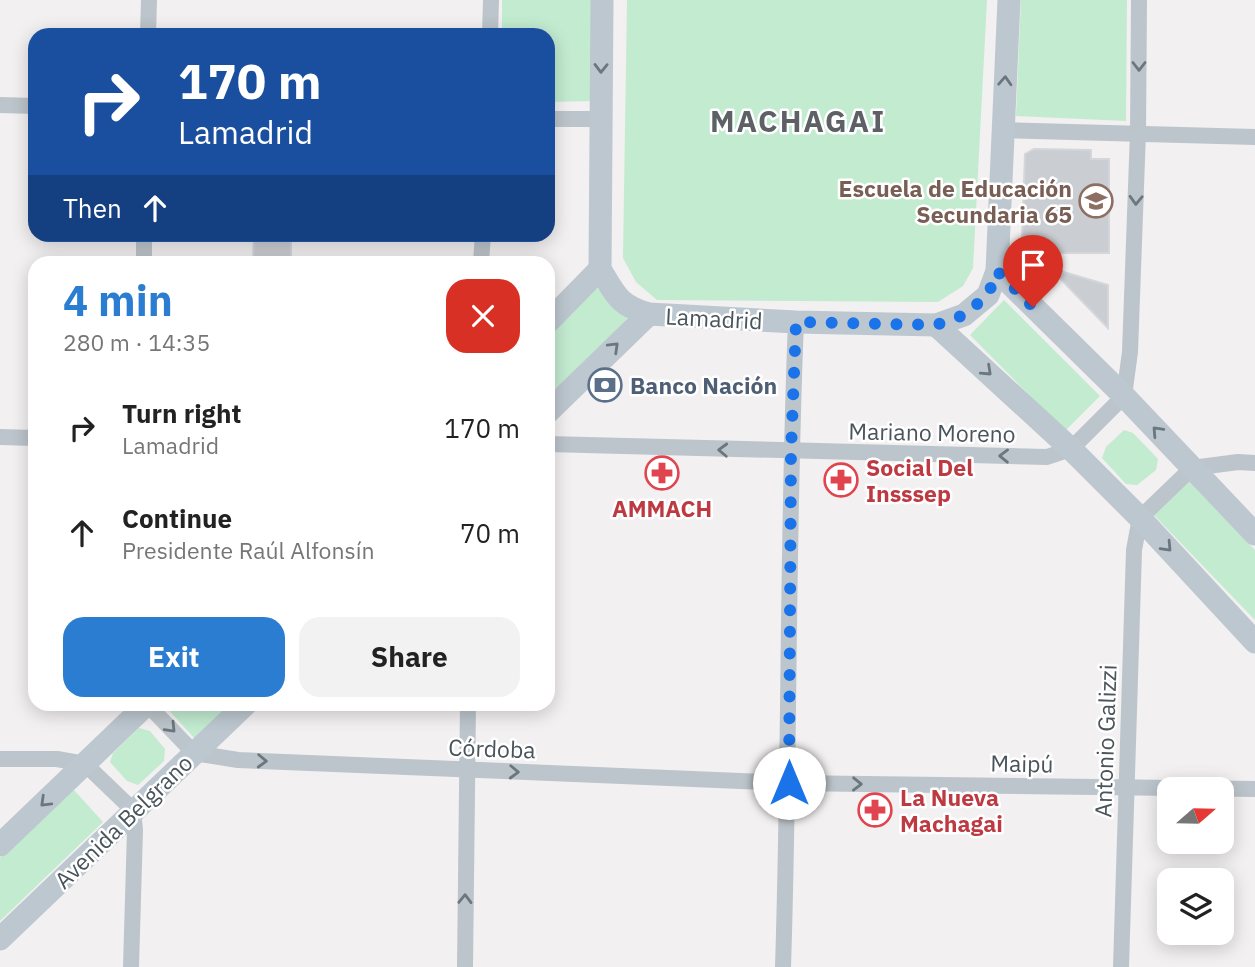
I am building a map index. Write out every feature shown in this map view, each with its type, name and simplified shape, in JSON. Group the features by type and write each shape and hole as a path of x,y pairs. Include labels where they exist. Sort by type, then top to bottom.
{"street":[{"path":"148,28 149,0"},
{"path":"490,28 491,0"},
{"path":"555,315 600,270 602,0"},
{"path":"1009,0 997,271 1124,396 1255,534"},
{"path":"1071,449 1124,396 1130,352 1138,132 1139,0"},
{"path":"0,105 28,106"},
{"path":"555,119 601,119"},
{"path":"1002,130 1255,137"},
{"name":"Lamadrid","path":"600,270 618,299 631,309 649,314 796,322 936,325 964,315 988,295 997,271"},
{"path":"555,405 649,314"},
{"path":"783,967 789,783 791,452 796,322"},
{"path":"936,325 1071,449 1140,518 1255,642"},
{"path":"0,437 28,438"},
{"name":"Mariano Moreno","path":"555,444 1047,457 1071,449"},
{"path":"1140,518 1192,468 1238,462 1255,463"},
{"name":"Antonio Galizzi","path":"1121,967 1134,550 1140,518"},
{"path":"0,845 140,711"},
{"path":"154,711 194,753"},
{"name":"Avenida Belgrano","path":"0,939 239,711"},
{"path":"465,967 468,711"},
{"name":"Córdoba","path":"194,753 238,760 789,783"},
{"path":"0,759 57,759 85,764 133,810 135,830 131,967"},
{"name":"Maipú","path":"789,783 1255,789"}],"green space":[{"path":"502,0 591,0 591,101 555,102 555,28 502,28"},
{"path":"627,0 987,0 973,268 963,286 938,302 657,300 636,282 623,258"},
{"path":"1021,0 1127,0 1126,121 1016,116"},
{"path":"597,288 628,320 555,391 555,329"},
{"path":"1004,300 1100,396 1065,431 970,335"},
{"path":"1124,430 1133,433 1158,459 1156,470 1137,485 1126,484 1102,458 1106,447"},
{"path":"1189,480 1255,550 1255,620 1153,514"},
{"path":"170,711 225,711 195,739"},
{"path":"139,728 150,731 165,749 164,761 138,785 127,781 110,762 113,753"},
{"path":"73,789 103,822 0,921 0,858"}],"building":[{"path":"1034,149 1091,150 1091,159 1109,159 1109,253 1035,253 1022,239 1025,154"},
{"path":"254,242 291,242 291,256 253,256"},
{"path":"1050,268 1108,285 1108,328"}],"place":[{"name":"Escuela de Educación Secundaria 65","path":"1096,201"},
{"name":"Banco Nación","path":"605,385"},
{"name":"AMMACH","path":"662,473"},
{"name":"Social Del Insssep","path":"841,480"},
{"name":"La Nueva Machagai","path":"875,810"}],"district":[{"name":"MACHAGAI","path":"798,120"}],"route":[{"path":"789,783 791,452 796,322 936,325 964,315 988,295 997,271 1033,307"}]}
